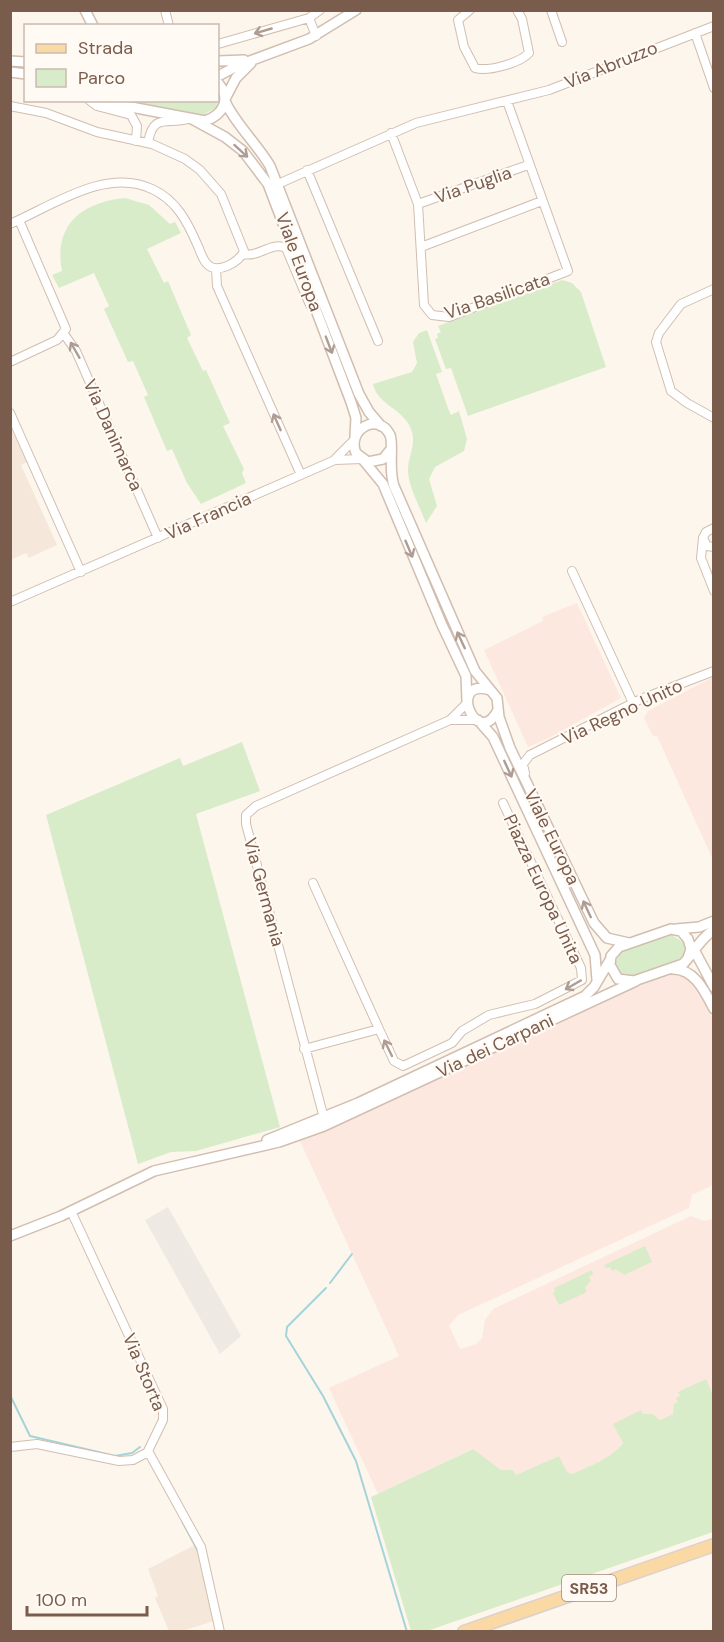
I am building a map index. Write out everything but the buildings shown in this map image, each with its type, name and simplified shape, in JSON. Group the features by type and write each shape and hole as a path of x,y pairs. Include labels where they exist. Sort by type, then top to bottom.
{"main road":[{"name":"SR53","path":"464,1632 714,1545"}],"street":[{"path":"85,10 94,24"},
{"path":"219,44 309,18 320,10"},
{"path":"219,75 239,65 316,36 356,10"},
{"path":"470,10 458,20 464,47 475,68 481,70 503,65 529,53 522,19 517,10"},
{"path":"551,10 562,42"},
{"path":"309,18 316,36"},
{"name":"Via Abruzzo","path":"278,184 391,132 416,123 560,86 714,26"},
{"path":"695,33 714,88"},
{"path":"219,61 258,59"},
{"path":"104,102 205,121 222,110 233,83 243,70 258,59"},
{"path":"233,83 231,96 237,118"},
{"name":"Viale Europa","path":"219,85 225,100 263,153 278,184 359,394 369,412 391,437 390,473 411,531 475,671 498,699 502,727 549,828 599,931 613,941 629,943"},
{"path":"391,132 418,204 422,247 542,201 507,100"},
{"path":"92,102 97,106 131,115 137,126 136,141"},
{"path":"10,106 46,113 91,131 148,143 175,153 189,162 214,186 239,234 243,254 239,260 216,269"},
{"path":"148,143 151,129 156,123 191,119"},
{"name":"Viale Europa","path":"191,119 220,134 243,151 268,184 354,410 355,451 383,484 466,676 469,713 494,737 595,955 598,968 596,985"},
{"path":"174,122 220,134"},
{"name":"Via Puglia","path":"418,204 528,165"},
{"path":"308,170 378,341"},
{"path":"10,224 99,186 116,182 141,185 160,193 175,206 188,223 206,263 216,269"},
{"name":"Via Basilicata","path":"422,247 423,296 427,311 440,318 449,317 568,271 542,201"},
{"name":"Via Danimarca","path":"19,220 65,324 64,334 76,351 158,538"},
{"path":"243,254 253,255 279,246 287,249 305,294 320,320"},
{"path":"216,269 217,286 301,475"},
{"path":"714,289 681,304 659,333 656,342 672,391 687,404 714,418"},
{"path":"10,362 64,334"},
{"path":"11,414 81,572"},
{"path":"354,439 366,425 383,428"},
{"name":"Via Francia","path":"335,460 354,439"},
{"path":"363,460 380,461 391,449"},
{"name":"Via Francia","path":"10,602 335,460 346,457 363,460"},
{"path":"714,528 706,532 701,553 714,591"},
{"path":"703,538 707,546 714,547"},
{"path":"705,568 708,553 714,547"},
{"path":"572,571 633,703"},
{"name":"Via Regno Unito","path":"530,755 633,703 714,671"},
{"path":"467,702 476,690 490,690"},
{"name":"Via Germania","path":"327,1119 304,1049 246,824 246,814 256,806 450,720 467,702"},
{"path":"477,720 489,720 498,710"},
{"name":"Via Germania","path":"450,720 477,720"},
{"path":"502,727 515,750 530,755 524,761 523,769 549,828"},
{"name":"Piazza Europa Unita","path":"313,883 394,1061 403,1066 452,1043 462,1031 489,1015 535,1004 582,980 577,960 503,803"},
{"path":"629,943 666,930 699,927 714,921"},
{"path":"676,929 685,935 691,951 714,987"},
{"path":"691,951 714,930"},
{"path":"704,937 700,950 707,973"},
{"name":"Via dei Carpani","path":"10,1236 71,1211 154,1171 290,1138 397,1084 581,998 596,985 609,966 616,948 629,943"},
{"name":"Via dei Carpani","path":"253,1146 327,1119 355,1113 636,981 680,966 691,951"},
{"name":"Viale Europa","path":"595,955 609,966"},
{"path":"609,966 620,980 636,981"},
{"path":"667,969 681,969 692,976 714,1010"},
{"path":"304,1049 379,1029"},
{"name":"Via dei Carpani","path":"355,1113 354,1109 388,1093 397,1084"},
{"name":"Via Storta","path":"71,1211 163,1408 163,1420 148,1446 148,1452"},
{"path":"10,1448 38,1444 119,1461 130,1460 148,1452 188,1521 204,1554 220,1632"}],"shaded area":[{"path":"10,426 27,462 21,465 57,545 29,558 26,553 11,560"},
{"path":"577,603 621,698 549,738 528,747 484,650 543,621 542,617"},
{"path":"713,677 713,860 657,736 653,736 644,718 648,711"},
{"path":"668,973 678,973 694,984 713,1019 713,1185 692,1195 689,1208 458,1315 449,1326 460,1349 476,1344 482,1338 485,1320 493,1309 691,1216 704,1221 713,1219 713,1395 621,1438 623,1444 610,1457 572,1474 567,1472 559,1456 516,1475 496,1468 472,1449 378,1494 329,1388 399,1356 299,1139 374,1108 417,1086"},
{"path":"168,1207 241,1336 220,1354 145,1220"},
{"path":"195,1545 200,1555 214,1621 182,1631 169,1631 155,1598 158,1596 148,1569"}],"green space":[{"path":"131,102 217,102 217,107 203,115"},
{"path":"125,198 149,205 170,224 175,222 181,233 147,249 164,283 168,281 191,335 187,338 203,371 206,370 230,423 223,426 244,469 242,473 246,483 201,504 187,483 172,449 167,451 144,397 148,395 133,361 128,362 104,309 109,306 94,273 59,288 52,275 62,271 60,255 62,241 74,219 96,205"},
{"path":"562,280 572,283 581,292 606,367 468,416 451,368 446,369 435,339 441,332 438,326"},
{"path":"427,330 442,372 436,374 449,411 451,415 459,411 467,439 464,451 435,467 429,479 437,506 426,523 412,490 409,476 408,465 413,434 407,422 380,397 373,384 412,372 417,363 413,342 419,333"},
{"path":"242,742 260,791 196,814 280,1127 196,1151 171,1152 138,1164 46,815 180,758 183,766"},
{"path":"672,935 684,943 685,954 680,960 631,977 618,972 615,963 621,951"},
{"path":"645,1246 652,1262 624,1275 604,1265"},
{"path":"592,1270 593,1274 589,1277 591,1281 585,1288 587,1292 559,1305 553,1293 554,1288"},
{"path":"706,1379 713,1395 713,1532 427,1631 411,1631 371,1497 473,1449 501,1470 513,1470 516,1475 559,1456 567,1472 572,1474 607,1457 623,1443 613,1424 641,1410 643,1414 652,1414 660,1420 673,1414 674,1404 678,1402 676,1398 680,1396 678,1392"}],"waterway":[{"path":"330,1283 352,1254"},
{"path":"326,1288 287,1327 286,1336 323,1396 356,1461 407,1632"},
{"path":"10,1395 30,1436 115,1456 132,1453 140,1447"},
{"path":"182,1521 199,1553"}]}
